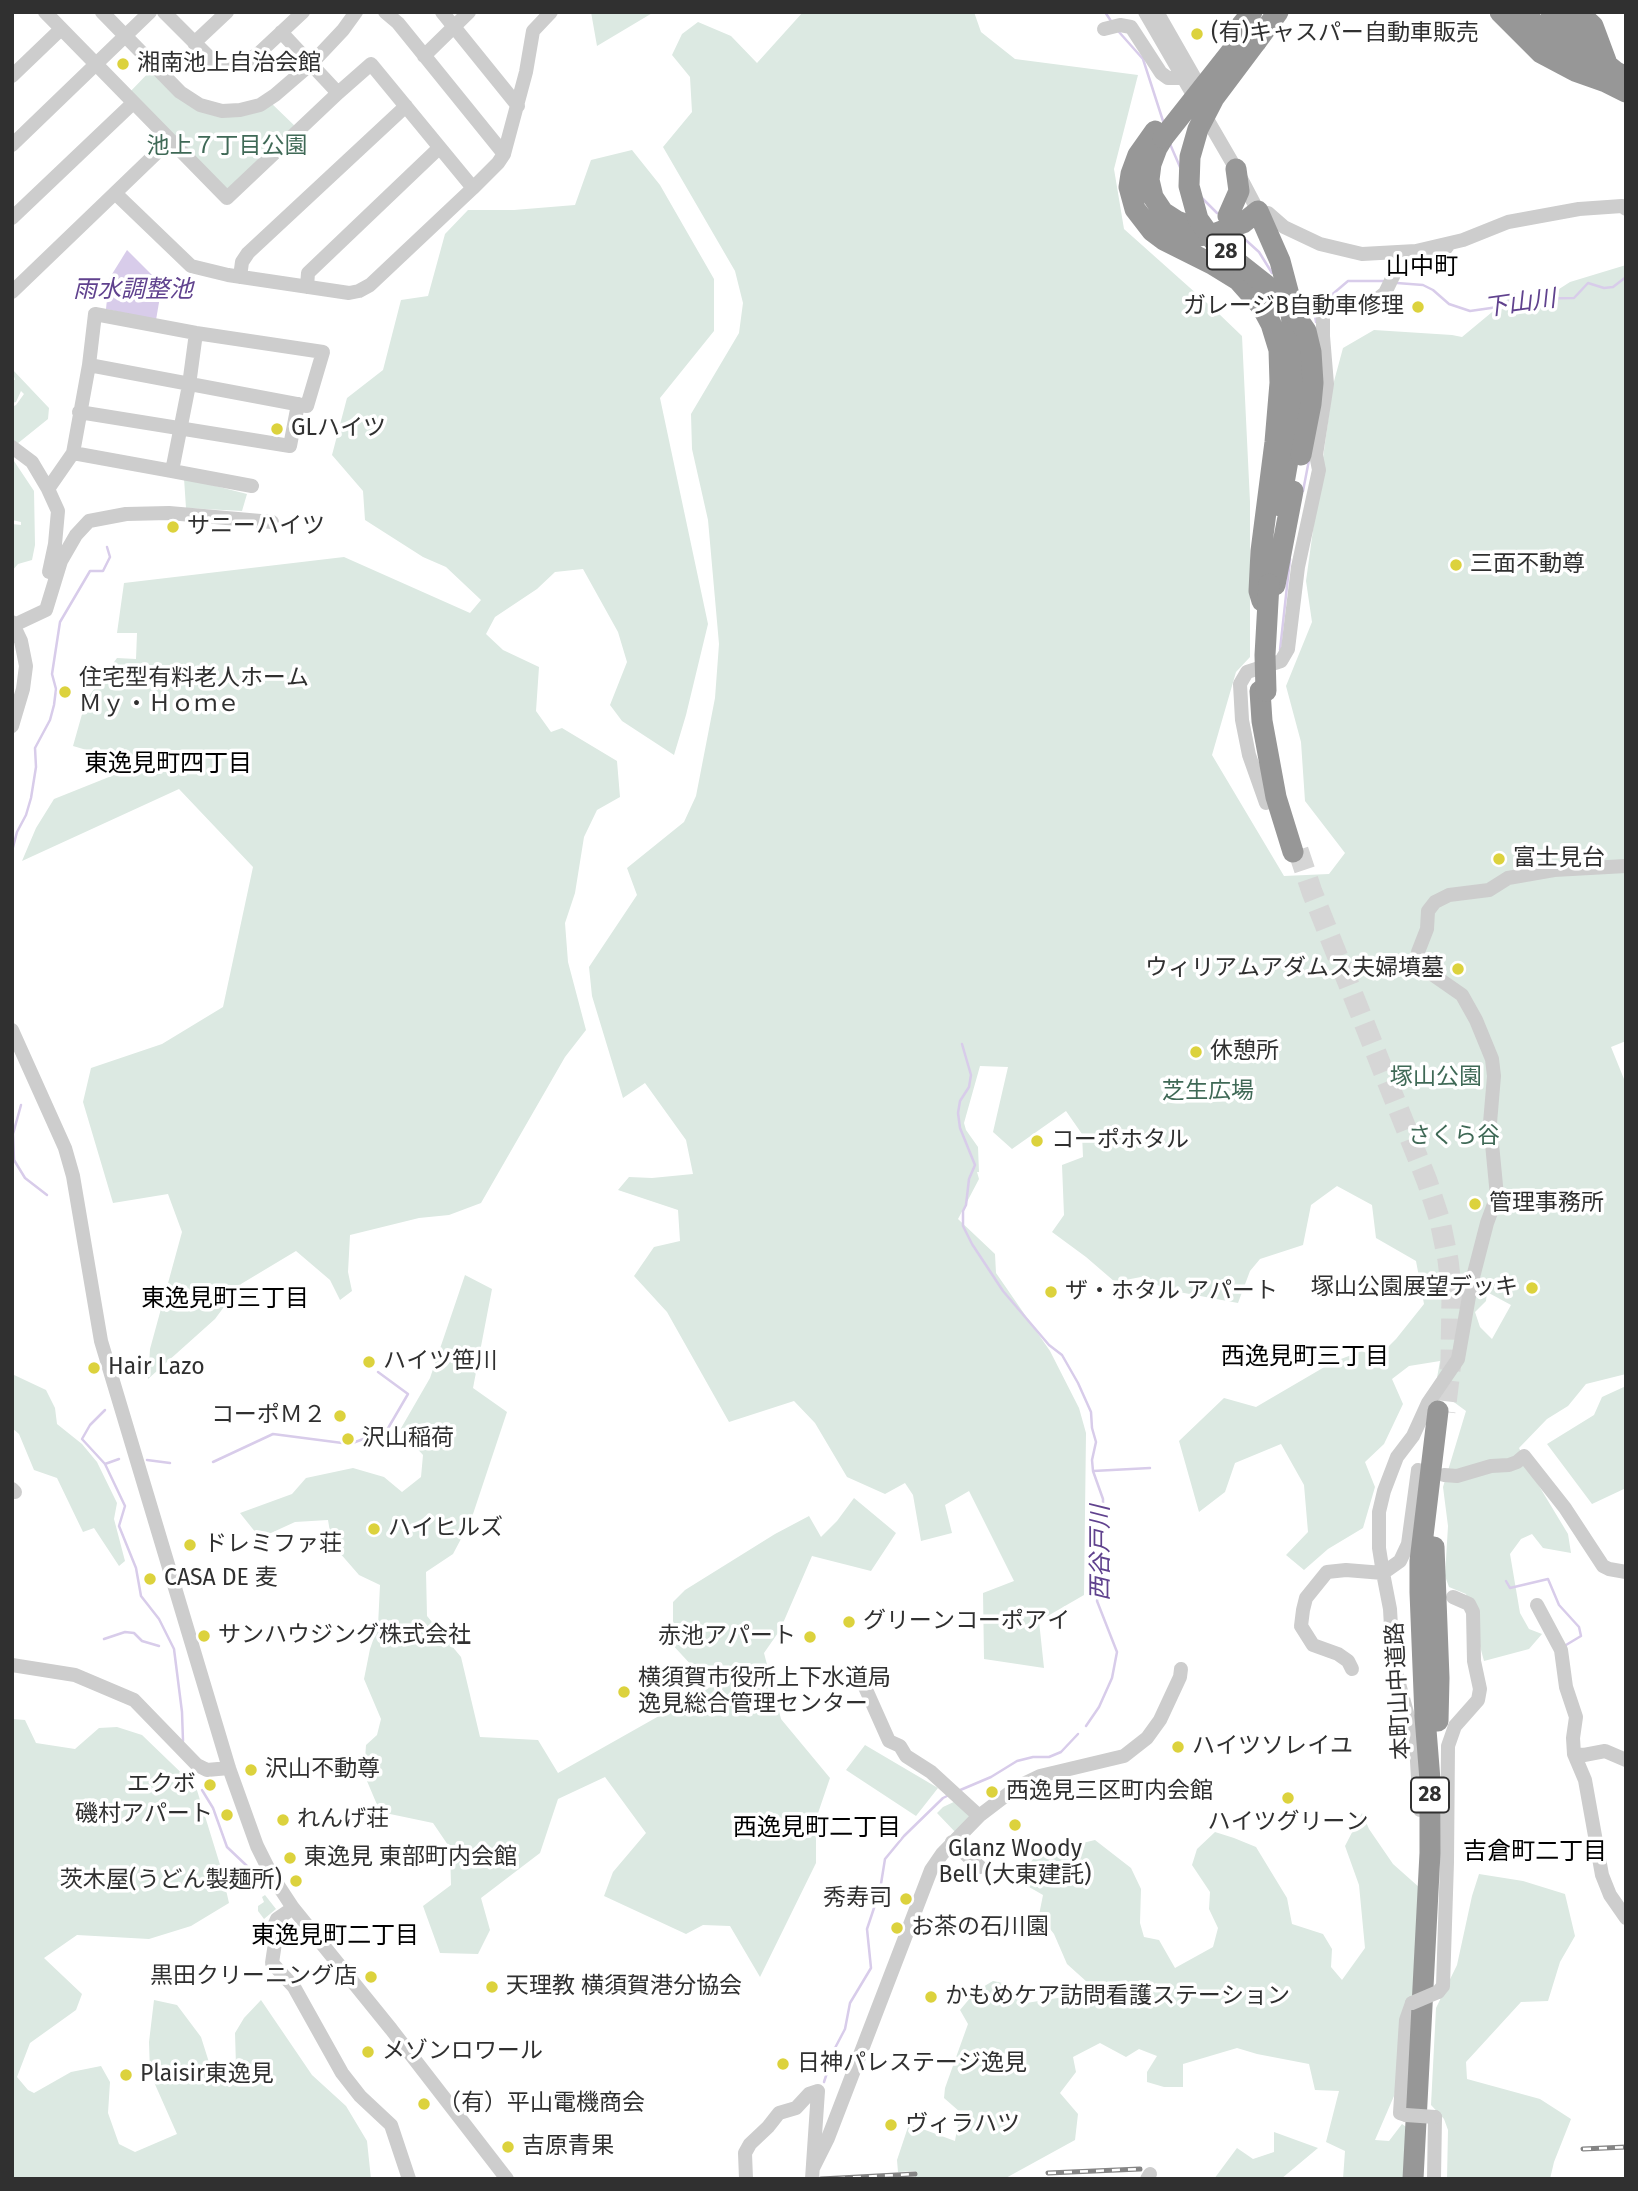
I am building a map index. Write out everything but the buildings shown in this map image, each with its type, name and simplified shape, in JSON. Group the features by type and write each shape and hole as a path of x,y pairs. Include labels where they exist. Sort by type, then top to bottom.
{"highway":[{"path":"1244,38 1252,12"},
{"path":"1263,12 1244,38 1159,134 1141,162 1139,179 1143,202 1149,213 1165,228 1194,237 1216,233 1263,212"},
{"name":"28","path":"1266,588 1280,547 1311,404 1311,352 1306,331 1284,299 1213,240 1198,219 1189,186 1190,157 1198,129 1244,38 1278,12"},
{"path":"1500,12 1541,53 1575,71 1605,72"},
{"path":"1512,12 1559,57 1605,72"},
{"path":"1522,12 1605,72"},
{"path":"1532,12 1605,72"},
{"path":"1543,12 1605,72"},
{"path":"1551,12 1605,72"},
{"path":"1566,12 1605,72"},
{"path":"1578,12 1593,26 1605,72"},
{"path":"1159,134 1149,180 1153,197 1163,212 1192,226 1238,213 1263,212"},
{"name":"28","path":"1159,134 1138,155 1131,174 1129,187 1135,209 1152,231 1164,240 1238,280 1262,307 1271,324 1279,350 1280,383 1275,442 1261,551 1266,588 1262,721 1276,797 1296,851"},
{"path":"1228,216 1238,191 1236,169"},
{"path":"1263,212 1292,294 1301,342 1300,384 1266,588"},
{"name":"本町山中道路","path":"1413,2179 1430,1841 1430,1780 1424,1703 1420,1561 1442,1412 1433,1507 1439,1706 1436,1854 1419,2179"}],"street":[{"path":"44,12 227,198 371,64 473,188"},
{"path":"102,12 180,92 200,105 222,111 260,105 275,96 311,64 356,12"},
{"path":"12,145 150,12"},
{"path":"164,12 212,60 229,66 258,54 303,12"},
{"path":"194,43 227,12"},
{"path":"385,12 398,23 504,154"},
{"path":"442,12 518,106"},
{"path":"424,56 469,12"},
{"path":"115,192 191,266 307,287 349,293 359,291 370,285 498,163 504,154 518,106 533,31 551,12"},
{"path":"1145,12 1263,212 1297,234 1320,244 1362,254 1416,251 1449,244 1508,222 1579,209 1622,206 1626,209"},
{"path":"1157,12 1243,165 1263,212"},
{"path":"1110,27 1131,27 1161,73 1168,78 1183,78"},
{"path":"12,76 61,29"},
{"path":"281,32 338,93"},
{"path":"12,218 133,103"},
{"path":"240,277 242,262 248,253 406,106"},
{"path":"12,292 169,141"},
{"path":"307,287 308,273 439,148"},
{"path":"1266,803 1249,755 1242,720 1240,684 1247,672 1281,660 1288,649 1298,567 1319,470 1316,455 1327,384 1322,336 1323,313 1333,306 1370,305 1385,293 1398,266 1443,252 1449,244"},
{"path":"48,489 73,453 95,314 196,333 323,352 307,406 89,365"},
{"path":"172,471 196,333"},
{"path":"79,412 290,446 299,404"},
{"path":"12,447 32,462 58,511 47,584 36,613"},
{"path":"73,453 252,486"},
{"path":"12,726 26,666 21,641 13,624 46,610 61,561 76,535 89,521 126,514 169,513 272,522"},
{"path":"1420,1810 1416,1745 1393,1662 1390,1609 1379,1536 1380,1512 1384,1491 1397,1457 1413,1436 1428,1403 1458,1359 1471,1285 1497,1196 1490,1123 1494,1076 1492,1059 1462,995 1429,972 1418,952 1427,929 1428,911 1435,902 1449,895 1489,890 1504,879 1541,872 1626,866"},
{"path":"12,1030 65,1149 74,1176 101,1341 229,1768 257,1846 293,1908 508,2179"},
{"path":"1444,1475 1457,1476 1490,1465 1509,1465 1524,1456 1565,1508 1603,1566 1626,1572"},
{"path":"1352,1669 1348,1661 1338,1654 1312,1645 1301,1626 1306,1598 1327,1572 1346,1570 1383,1573 1400,1561 1408,1544 1418,1470"},
{"path":"1434,2179 1435,2117 1400,2113 1406,2021 1412,2003 1438,1992 1443,1986 1448,1746 1455,1727 1478,1700 1480,1689 1474,1661 1473,1612 1469,1604 1453,1597"},
{"path":"1537,1605 1561,1650 1566,1687 1576,1717 1574,1754 1585,1780 1602,1875 1610,1895 1626,1918"},
{"path":"12,1665 75,1675 134,1700 197,1766 207,1770 229,1768"},
{"path":"812,2173 931,1870 952,1842 979,1816 1017,1787 1040,1776 1124,1756 1147,1738 1160,1720 1180,1677 1181,1669"},
{"path":"864,1685 889,1741 900,1746 906,1756 931,1772 979,1816"},
{"path":"1574,1754 1605,1751 1626,1760"},
{"path":"952,1842 980,1867"},
{"path":"293,1908 277,1919 274,1926 276,1936 272,1963 294,1987 342,2073 360,2096 391,2125 409,2179"},
{"path":"746,2179 745,2153 750,2144 779,2113 796,2108 809,2094 818,2091 812,2173"}],"green space":[{"path":"591,12 654,12 597,46"},
{"path":"803,12 974,12 981,32 1015,59 1138,75 1114,169 1124,229 1242,336 1250,502 1250,657 1236,672 1212,755 1284,876 1329,874 1345,853 1305,801 1301,742 1286,686 1312,622 1306,581 1333,385 1343,348 1374,330 1462,337 1515,293 1528,309 1570,282 1626,265 1626,1041 1611,1047 1626,1084 1626,1374 1586,1384 1568,1406 1547,1419 1519,1448 1568,1534 1571,1553 1543,1548 1532,1534 1521,1539 1510,1554 1520,1613 1529,1629 1542,1634 1529,1649 1484,1661 1466,1594 1449,1587 1445,1576 1448,1526 1443,1487 1466,1411 1451,1400 1433,1400 1440,1361 1409,1366 1392,1379 1403,1404 1384,1444 1365,1462 1375,1487 1363,1528 1328,1549 1304,1570 1286,1555 1308,1532 1304,1485 1281,1444 1235,1463 1225,1492 1199,1512 1179,1441 1224,1398 1256,1407 1333,1362 1362,1351 1377,1358 1424,1304 1416,1261 1376,1238 1372,1205 1337,1186 1311,1205 1303,1245 1260,1259 1250,1271 1238,1303 1168,1290 1141,1277 1115,1282 1052,1232 1064,1215 1062,1165 1083,1157 1082,1134 1066,1111 1012,1149 993,1132 1008,1067 980,1066 964,1123 978,1147 979,1179 958,1219 995,1254 996,1273 1050,1351 1079,1408 1086,1433 1084,1595 1039,1621 1044,1668 984,1659 983,1593 1014,1581 969,1491 945,1505 952,1533 921,1541 913,1495 905,1483 885,1494 847,1477 815,1423 794,1401 729,1422 667,1312 634,1276 654,1247 680,1241 678,1210 618,1190 629,1177 693,1174 686,1140 645,1083 623,1098 592,996 589,967 637,895 627,868 684,822 696,796 715,698 719,644 708,520 692,449 691,414 739,333 743,303 735,271 663,147 692,112 690,77 672,55 682,34 698,22 731,36 757,63","holes":["1487,1292 1511,1305 1492,1339 1480,1327 1475,1312 1486,1301"]},
{"name":"池上７丁目公園","path":"155,66 180,92 222,111 268,100 299,130 227,198 126,96"},
{"path":"632,150 660,185 714,279 714,331 660,398 708,624 674,755 622,721 610,705 627,662 618,632 583,569 555,572 537,589 495,617 486,634 503,650 539,667 536,711 551,732 562,728 617,761 620,797 597,810 584,837 575,893 565,923 568,962 586,1030 565,1057 481,1203 449,1215 419,1218 350,1235 348,1272 352,1291 340,1300 330,1280 296,1251 241,1284 215,1319 148,1379 150,1349 182,1232 168,1194 113,1203 83,1102 91,1068 162,1044 223,1007 253,867 179,789 22,861 36,828 54,799 114,775 117,759 73,746 86,700 117,658 136,659 137,633 117,633 124,583 344,557 470,613 481,600 446,567 423,557 365,520 363,491 332,455 347,398 383,370 401,300 428,296 445,234 468,210 514,210 575,205 591,160"},
{"path":"12,369 49,408 48,419 12,448 12,407 24,394 21,391 16,402 12,403 12,379 15,380"},
{"path":"12,458 34,491 35,545 32,560 18,564 12,571 12,524 21,525 21,522 12,520"},
{"path":"184,478 247,494 242,511 186,508"},
{"path":"465,1275 492,1289 473,1388 507,1412 471,1520 453,1554 426,1572 427,1616 461,1657 480,1737 538,1740 558,1773 682,1703 704,1701 706,1681 669,1641 673,1626 673,1602 685,1590 809,1516 821,1537 854,1498 896,1533 871,1571 812,1556 780,1630 764,1653 781,1719 830,1778 816,1819 816,1863 760,1977 730,1926 703,1925 686,1934 604,1896 613,1872 646,1833 605,1777 558,1799 540,1853 481,1898 490,1930 478,1954 440,1953 423,1906 451,1885 450,1848 433,1823 390,1814 378,1807 364,1774 366,1745 377,1735 381,1719 364,1679 378,1626 380,1585 359,1575 332,1544 328,1520 295,1522 260,1538 240,1513 292,1494 306,1478 353,1468 384,1477 402,1492 421,1477 423,1455 400,1430 430,1378"},
{"path":"12,1374 46,1390 55,1408 57,1424 82,1444 97,1462 117,1503 114,1519 125,1561 119,1566 94,1528 83,1532 57,1478 34,1470 19,1434 12,1428"},
{"path":"1626,1386 1626,1488 1592,1504 1547,1444 1594,1415 1602,1397"},
{"path":"12,1719 25,1720 36,1743 75,1749 99,1728 117,1727 142,1735 196,1787 229,1903 191,1926 149,1939 77,1935 44,1958 82,1994 76,2010 30,2043 17,2077 34,2093 71,2072 101,2066 110,2082 108,2113 119,2144 135,2152 177,2134 150,2073 149,2042 154,2000 177,2005 201,2037 213,2075 236,2066 235,2033 244,2018 261,2000 312,2075 346,2106 367,2141 371,2179 12,2179"},
{"path":"865,1745 938,1788 916,1816 846,1770"},
{"path":"958,1800 975,1816 957,1834 937,1813"},
{"path":"1362,1813 1369,1829 1393,1864 1420,1888 1418,1987 1394,2096 1375,2140 1389,2141 1402,2124 1409,2129 1403,2179 1343,2179 1345,2151 1326,2142 1339,2091 1315,2090 1309,2064 1237,2048 1183,2064 1183,2087 1164,2087 1147,2082 1147,2072 1157,2056 1139,2049 1126,2057 1100,2043 1073,2057 1076,2072 1060,2093 1078,2114 1075,2140 1004,2179 915,2179 915,2171 898,2172 897,2160 909,2124 955,2141 960,2112 944,2098 945,2088 968,2024 960,2010 976,1991 993,1981 1008,1984 1020,2004 1070,1996 1087,1982 1067,1964 1054,1934 1039,1915 1043,1895 1017,1880 1037,1854 1095,1840 1131,1868 1141,1889 1140,1923 1144,1937 1159,1940 1175,1968 1213,1947 1218,1928 1209,1909 1210,1892 1192,1865 1197,1849 1215,1832 1256,1847 1287,1898 1292,1924 1323,1934 1332,1949 1331,1967 1342,1980 1365,1948 1359,1885 1345,1846"},
{"path":"1479,1874 1523,1881 1565,1894 1575,1936 1560,1962 1548,2001 1521,2002 1466,2062 1467,2079 1540,2099 1571,2119 1550,2179 1447,2179 1448,2130 1444,2119 1431,2105 1436,2008 1457,1965"},
{"path":"265,1895 276,1909 264,1919 258,1906 264,1902 262,1897"},
{"path":"1274,2132 1318,2148 1281,2179 1214,2179 1237,2148 1253,2159 1274,2152"}],"water":[{"name":"雨水調整池","path":"127,250 162,285 156,320 106,309 109,279"}],"waterway":[{"name":"下山川","path":"1105,12 1111,21"},
{"name":"下山川","path":"1119,32 1143,59 1163,121"},
{"name":"下山川","path":"1170,144 1180,167"},
{"name":"下山川","path":"1202,198 1217,213"},
{"name":"下山川","path":"1238,233 1259,252 1272,273"},
{"name":"下山川","path":"1397,283 1423,285 1449,304 1470,311 1498,307 1520,299 1574,298 1588,283 1604,288 1613,287 1626,277"},
{"name":"下山川","path":"1299,298 1320,301 1328,298 1348,281 1383,281"},
{"path":"1316,322 1315,315 1320,302"},
{"path":"1303,491 1309,460"},
{"path":"12,851 31,798 36,767 35,748 50,720 54,705 56,689 52,674 60,622 90,571 103,571 110,557 107,547"},
{"path":"1280,650 1290,559"},
{"path":"962,1044 971,1075 958,1113 960,1128 975,1165 969,1179 963,1226 1003,1291 1049,1345 1062,1355 1078,1383 1091,1412 1096,1442 1092,1460 1093,1471"},
{"path":"21,1105 13,1134 14,1160 25,1178 47,1195"},
{"path":"213,1462 273,1434 350,1444 387,1430 408,1394 378,1372"},
{"path":"105,1410 90,1425 82,1439 105,1464 125,1506 119,1526 136,1568 141,1596 159,1619 174,1649 183,1741"},
{"path":"105,1464 119,1459"},
{"path":"147,1460 170,1463"},
{"name":"西谷戸川","path":"1086,1726 1099,1707 1112,1678 1117,1652 1097,1601 1103,1564 1103,1499 1093,1471 1150,1468"},
{"path":"1506,1581 1510,1588 1548,1579 1559,1605 1579,1627 1581,1636 1566,1645"},
{"path":"104,1639 125,1632 134,1633 142,1641 159,1646"},
{"name":"西谷戸川","path":"958,1791 991,1777 1017,1761 1049,1757 1061,1752 1078,1734"},
{"path":"202,1790 213,1808 227,1847 247,1866"},
{"name":"西谷戸川","path":"824,2082 835,2048 845,2029 850,2003 871,1968 867,1929 880,1890 885,1859 904,1836 949,1795"}],"tunnel":[{"path":"1298,850 1312,892 1427,1181 1440,1221 1452,1295 1451,1362 1445,1412"}],"railway":[{"path":"1583,2149 1626,2147"},
{"path":"1048,2173 1140,2169"},
{"path":"821,2179 915,2174"}],"place":[{"name":"(有)キャスパー自動車販売","path":"1197,34"},
{"name":"湘南池上自治会館","path":"123,64"},
{"name":"ガレージB自動車修理","path":"1418,307"},
{"name":"GLハイツ","path":"277,429"},
{"name":"サニーハイツ","path":"173,527"},
{"name":"三面不動尊","path":"1456,565"},
{"name":"住宅型有料老人ホーム Ｍｙ・Ｈｏｍｅ","path":"65,692"},
{"name":"富士見台","path":"1499,859"},
{"name":"ウィリアムアダムス夫婦墳墓","path":"1458,969"},
{"name":"休憩所","path":"1196,1052"},
{"name":"コーポホタル","path":"1037,1141"},
{"name":"管理事務所","path":"1475,1204"},
{"name":"塚山公園展望デッキ","path":"1532,1288"},
{"name":"ザ・ホタル アパート","path":"1051,1292"},
{"name":"ハイツ笹川","path":"369,1362"},
{"name":"Hair Lazo","path":"94,1368"},
{"name":"コーポＭ２","path":"340,1416"},
{"name":"沢山稲荷","path":"348,1439"},
{"name":"ハイヒルズ","path":"374,1529"},
{"name":"ドレミファ荘","path":"190,1545"},
{"name":"CASA DE 麦","path":"150,1579"},
{"name":"グリーンコーポアイ","path":"849,1622"},
{"name":"サンハウジング株式会社","path":"204,1636"},
{"name":"赤池アパート","path":"810,1637"},
{"name":"横須賀市役所上下水道局 逸見総合管理センター","path":"624,1692"},
{"name":"ハイツソレイユ","path":"1178,1747"},
{"name":"沢山不動尊","path":"251,1770"},
{"name":"エクボ","path":"210,1785"},
{"name":"西逸見三区町内会館","path":"992,1792"},
{"name":"ハイツグリーン","path":"1288,1798"},
{"name":"磯村アパート","path":"227,1815"},
{"name":"れんげ荘","path":"283,1820"},
{"name":"Glanz Woody Bell (大東建託)","path":"1015,1825"},
{"name":"東逸見 東部町内会館","path":"290,1858"},
{"name":"茨木屋(うどん製麺所)","path":"296,1881"},
{"name":"秀寿司","path":"906,1899"},
{"name":"お茶の石川園","path":"897,1928"},
{"name":"黒田クリーニング店","path":"371,1977"},
{"name":"天理教 横須賀港分協会","path":"492,1987"},
{"name":"かもめケア訪問看護ステーション","path":"931,1997"},
{"name":"メゾンロワール","path":"368,2052"},
{"name":"日神パレステージ逸見","path":"783,2064"},
{"name":"Plaisir東逸見","path":"126,2075"},
{"name":"（有）平山電機商会","path":"424,2104"},
{"name":"ヴィラハツ","path":"891,2125"},
{"name":"吉原青果","path":"508,2147"}],"district":[{"name":"山中町","path":"1422,267"},
{"name":"東逸見町四丁目","path":"168,764"},
{"name":"東逸見町三丁目","path":"225,1299"},
{"name":"西逸見町三丁目","path":"1305,1357"},
{"name":"西逸見町二丁目","path":"817,1828"},
{"name":"吉倉町二丁目","path":"1535,1852"},
{"name":"東逸見町二丁目","path":"335,1936"}],"park label":[{"name":"塚山公園","path":"1436,1078"},
{"name":"芝生広場","path":"1208,1092"},
{"name":"さくら谷","path":"1454,1137"}]}
